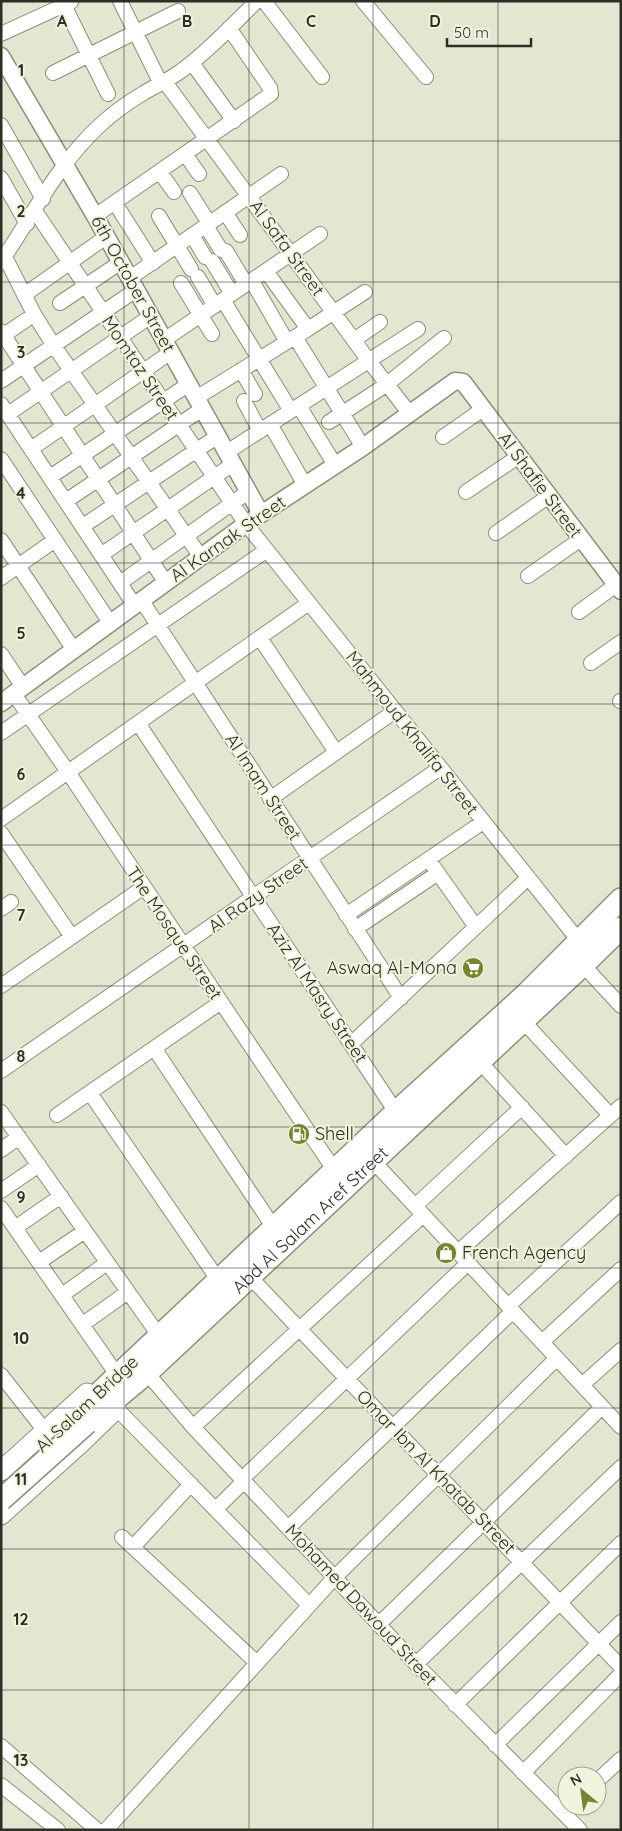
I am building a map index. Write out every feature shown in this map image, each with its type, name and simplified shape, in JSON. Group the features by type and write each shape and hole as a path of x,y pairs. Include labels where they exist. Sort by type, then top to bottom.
{"main road":[{"name":"Abd Al Salam Aref Street","path":"1,1515 76,1424 113,1369 156,1341 396,1112 525,994 621,899"},
{"name":"Abd Al Salam Aref Street","path":"3,1470 45,1431 76,1424 116,1408 147,1373 374,1162 621,928"},
{"name":"Al Salam Bridge","path":"1,1500 156,1341"},
{"name":"Al Salam Bridge","path":"3,1470 76,1424 147,1373"}],"street":[{"name":"Al Safa Street","path":"120,1 163,83 207,139 369,361 410,414"},
{"path":"201,557 54,346 3,259 64,166 80,145 119,109 192,63 257,1"},
{"path":"264,1 322,77"},
{"path":"363,1 426,77"},
{"path":"1,34 66,2 108,94"},
{"path":"53,73 178,11"},
{"path":"95,216 268,97 271,92 229,28"},
{"name":"6th October Street","path":"1,56 95,216 261,514"},
{"path":"192,63 234,121"},
{"name":"Momtaz Street","path":"1,125 39,205 70,263 246,524"},
{"path":"185,154 198,174"},
{"path":"160,172 174,192"},
{"path":"1,381 103,312 152,263 281,174"},
{"path":"1,178 27,224"},
{"path":"190,192 224,250 327,388 363,447"},
{"path":"114,203 152,263"},
{"path":"226,212 240,235"},
{"path":"159,216 194,273 224,300"},
{"path":"31,449 143,371 201,315 320,234"},
{"path":"192,236 209,259 224,300 259,359 335,465"},
{"path":"24,295 106,237"},
{"path":"60,303 121,262"},
{"path":"266,271 308,329"},
{"path":"181,283 212,334"},
{"path":"50,477 163,401 196,397 308,329 364,292"},
{"path":"5,409 41,392 151,316"},
{"path":"26,320 2,333 166,583"},
{"path":"354,340 380,322"},
{"path":"101,555 214,477 230,458 265,428 418,329"},
{"path":"329,422 386,384 444,338"},
{"path":"241,370 250,398 265,428 305,484"},
{"name":"Al Shafie Street","path":"459,381 463,382 618,588"},
{"name":"Al Karnak Street","path":"8,697 111,624 246,524 363,447 451,383 459,381"},
{"path":"66,501 179,425 196,397"},
{"name":"Al Imam Street","path":"5,409 120,583 158,625 400,998"},
{"path":"443,437 483,410"},
{"path":"82,526 218,436"},
{"path":"466,492 519,456"},
{"path":"1,459 111,624"},
{"path":"120,583 248,492"},
{"path":"496,533 549,496"},
{"name":"Mahmoud Khalifa Street","path":"246,524 579,941"},
{"path":"528,576 581,539"},
{"path":"1,540 74,650"},
{"path":"1,578 55,540"},
{"path":"1,733 267,550"},
{"path":"578,612 618,588"},
{"path":"1,819 310,602"},
{"path":"260,638 336,752"},
{"path":"591,664 621,642"},
{"name":"The Mosque Street","path":"1,654 8,697 28,715 68,772 335,1171"},
{"path":"270,798 395,711"},
{"name":"Aziz Al Masry Street","path":"138,723 396,1112"},
{"name":"Al Razy Street","path":"1,1072 440,768"},
{"path":"346,915 483,822"},
{"path":"1,833 72,937"},
{"path":"429,859 476,927"},
{"path":"355,930 438,873"},
{"path":"351,1044 528,878"},
{"path":"1,986 144,887"},
{"path":"583,965 621,1006"},
{"path":"56,1116 221,1002"},
{"path":"458,1252 616,1111 523,1022"},
{"path":"154,1048 274,1228"},
{"path":"480,1062 566,1156"},
{"path":"90,1092 220,1281"},
{"path":"193,1427 299,1329 522,1107"},
{"path":"1,1112 128,1292 156,1341"},
{"path":"1,1150 19,1138"},
{"path":"374,1162 621,1427"},
{"path":"1,1191 39,1165"},
{"path":"15,1228 61,1196"},
{"path":"288,1528 511,1308 619,1207"},
{"path":"1,1208 113,1369"},
{"path":"39,1262 85,1231"},
{"path":"62,1295 107,1263"},
{"path":"216,1509 243,1480 468,1263"},
{"path":"542,1342 621,1269"},
{"name":"Omar Ibn Al Khatab Street","path":"250,1277 621,1667"},
{"path":"83,1324 128,1292"},
{"path":"582,1385 621,1350"},
{"path":"106,1830 335,1577 557,1358"},
{"name":"Mohamed Dawoud Street","path":"147,1373 193,1427 455,1705 523,1773 557,1802"},
{"path":"1,1375 45,1431"},
{"path":"379,1624 602,1407"},
{"path":"116,1408 310,1605"},
{"path":"416,1664 621,1467"},
{"path":"132,1548 191,1484"},
{"path":"122,1537 257,1663"},
{"path":"455,1705 621,1543"},
{"path":"495,1745 621,1622"},
{"path":"523,1773 621,1674"},
{"path":"1,1746 96,1830"},
{"path":"607,1772 621,1759"},
{"path":"1,1785 58,1830"},
{"name":"Mohamed Dawoud Street","path":"571,1816 580,1830"}],"place":[{"name":"Aswaq Al-Mona","path":"473,968"},
{"name":"Shell","path":"299,1134"},
{"name":"French Agency","path":"446,1253"}]}
